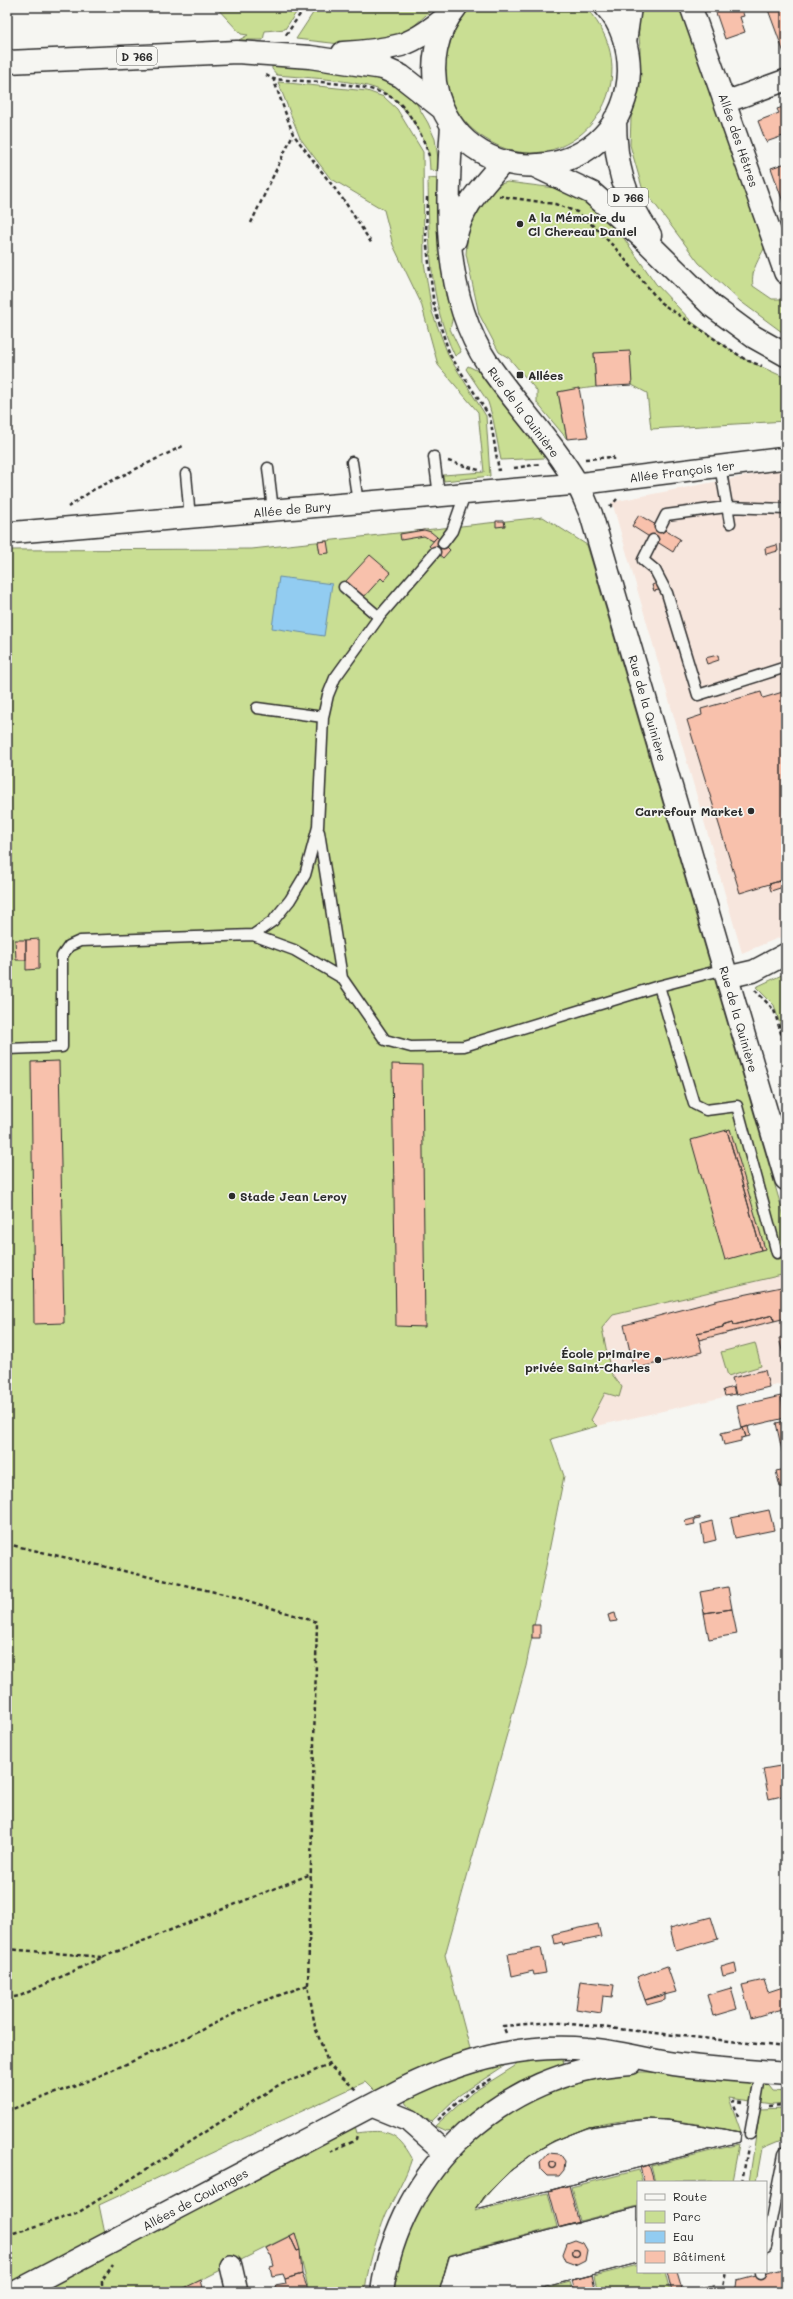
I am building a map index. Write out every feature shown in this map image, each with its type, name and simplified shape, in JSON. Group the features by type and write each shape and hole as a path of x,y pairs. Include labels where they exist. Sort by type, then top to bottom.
{"street":[{"name":"D 766","path":"606,7 619,26 625,42 629,62 629,82 624,101 616,119 615,145 626,195 645,228 670,264"},
{"path":"625,42 630,7"},
{"name":"Allée des Hêtres","path":"691,7 726,102 785,273"},
{"name":"D 766","path":"310,57 373,51 402,44 426,32 455,9"},
{"path":"447,118 435,85 434,60 440,36 455,9"},
{"name":"D 766","path":"7,62 224,52 310,57 382,68 401,76 447,118 466,141 484,154 503,162 535,166 592,193 670,264 712,306 754,337 786,355"},
{"path":"726,102 786,80"},
{"name":"Rue de la Quinière","path":"447,118 448,222 453,265 460,302 473,339 489,365 577,484 591,514 786,1179"},
{"path":"535,166 554,164 573,158 590,148 604,135 616,119"},
{"name":"Rue de la Quinière","path":"453,265 455,238 461,217 479,188 503,162"},
{"name":"Allée François 1er","path":"577,484 786,458"},
{"name":"Allée de Bury","path":"7,533 577,484"},
{"path":"726,973 754,971 786,954"},
{"name":"Allées de Coulanges","path":"16,2292 403,2089 450,2068 512,2045 588,2049 673,2064"},
{"path":"382,2292 391,2246 400,2224 420,2186 446,2153 466,2131 510,2098 548,2080 589,2068 612,2064 673,2064 786,2074"},
{"path":"373,2106 410,2121 446,2153"},
{"path":"231,2266 237,2292"}],"lane":[{"path":"434,457 439,496"},
{"path":"352,462 358,503"},
{"path":"720,466 730,523"},
{"path":"268,468 273,510"},
{"path":"186,474 190,518"},
{"path":"443,543 452,531 465,494"},
{"path":"660,527 666,515 726,507 786,509"},
{"path":"653,540 643,560 654,570 667,593 698,695 786,667"},
{"path":"342,978 318,827 323,716 328,695 335,678 379,617 435,552"},
{"path":"344,587 379,617"},
{"path":"257,708 323,716"},
{"path":"253,935 273,921 290,900 305,876 318,827"},
{"path":"7,1048 62,1047 62,956 69,946 80,941 253,935 294,950 342,978 385,1040 411,1048 464,1046 659,986 726,973"},
{"path":"659,986 694,1104 706,1110 737,1106 777,1253"},
{"path":"750,2134 761,2072"},
{"path":"767,2241 784,2154 786,2151"}],"path":[{"path":"285,37 305,7"},
{"path":"372,244 346,202 293,134 273,79 362,88 394,99 404,108 415,126 429,158"},
{"path":"251,222 293,134"},
{"path":"496,196 555,204 577,212 598,230 618,251 661,303 746,360 766,368"},
{"path":"63,511 93,490 186,445"},
{"path":"434,457 484,472"},
{"path":"577,459 613,457"},
{"path":"492,471 499,471"},
{"path":"754,989 774,1010 786,1050"},
{"path":"7,1544 232,1596 317,1622 308,1985 315,2027 329,2065 373,2106"},
{"path":"7,1998 20,1996 103,1957 311,1874"},
{"path":"7,1949 103,1957"},
{"path":"7,2111 90,2080 185,2038 252,2005 308,1985"},
{"path":"512,2045 503,2026 552,2022 786,2047"},
{"path":"7,2234 76,2214 277,2086 329,2065"},
{"path":"434,2124 470,2092 493,2077"},
{"path":"742,2181 750,2134"},
{"path":"722,2292 726,2273"}],"shaded area":[{"path":"786,468 786,935 742,953 612,502"},
{"name":"École primaire privée Saint-Charles","path":"786,1274 786,1383 597,1426 551,1439 523,1337"}],"green space":[{"path":"216,7 300,7 285,29 265,31 263,40 239,40 248,35 241,34"},
{"path":"317,7 435,7 406,33 349,45 296,39"},
{"path":"473,7 585,7 605,37 612,68 607,97 593,122 572,141 545,152 515,151 484,138 463,119 451,96 445,69 448,49 455,30 460,21"},
{"path":"636,7 681,7 768,239 753,273 753,286 772,299 786,299 786,335 740,301 699,263 642,187 630,145 631,118 640,88 640,47"},
{"path":"275,63 381,75 412,96 428,123 435,139 440,171 430,170 428,152 420,134 405,110 390,96 380,90 367,86 336,80 277,75 272,69 272,64"},
{"path":"278,82 367,91 384,97 397,109 423,152 424,262 432,312 449,357 486,416 490,476 444,481 443,475 484,472 478,412 438,365 421,303 393,245 384,210 330,178 300,138"},
{"path":"428,178 439,179 438,250 446,296 453,316 450,329 461,352 455,356 446,335 435,291 430,246"},
{"path":"507,182 564,189 584,198 611,220 656,284 692,322 742,358 786,378 786,421 651,429 647,393 632,385 594,353 596,387 558,392 567,439 537,403 537,391 509,358 499,352 479,314 466,254 469,221 491,187"},
{"path":"468,366 480,372 542,450 544,458 501,460 488,402 466,369"},
{"path":"543,517 587,545 786,1223 786,1274 613,1315 602,1328 611,1373 622,1387 619,1397 605,1393 591,1420 597,1426 551,1439 564,1476 526,1666 445,1955 472,2056 380,2097 365,2082 99,2205 109,2253 355,2126 357,2133 376,2131 390,2134 401,2142 412,2158 404,2179 386,2214 379,2233 370,2262 365,2292 309,2292 295,2233 177,2292 7,2292 7,550 252,549"},
{"path":"786,973 786,998 784,999 786,1007 786,1044 774,1005 756,987"},
{"path":"755,1343 761,1366 728,1376 721,1352"},
{"path":"560,2054 564,2059 563,2065 515,2084 483,2105 454,2130 446,2131 435,2126 472,2093 515,2066 517,2062"},
{"path":"510,2062 458,2096 431,2122 406,2104 405,2098 474,2065"},
{"path":"631,2072 664,2072 766,2082 773,2091 786,2092 786,2103 773,2104 729,2098 741,2132 683,2122 648,2119 622,2121 597,2126 573,2133 550,2144 509,2172 491,2190 475,2211 548,2193 557,2227 450,2255 439,2292 391,2292 398,2256 409,2228 422,2202 438,2178 456,2156 476,2137 499,2119 524,2103 560,2085 600,2076"},
{"path":"786,2108 786,2138 762,2148 756,2181 749,2181 760,2109"},
{"path":"739,2144 732,2181 655,2181 651,2166"},
{"path":"639,2170 642,2181 637,2181 637,2206 580,2221 571,2187"},
{"path":"637,2265 637,2273 665,2273 670,2292 598,2292 594,2276"},
{"path":"570,2282 573,2292 533,2292"}],"water":[{"path":"279,577 332,584 324,636 272,628"}],"building":[{"path":"714,7 741,7 744,16 740,17 745,32 725,39"},
{"path":"767,7 786,7 786,53 784,53"},
{"path":"786,106 786,135 766,142 758,121 779,113 777,109"},
{"path":"786,163 786,210 771,168"},
{"path":"630,351 632,385 596,387 594,353"},
{"path":"579,388 588,437 567,439 558,392"},
{"path":"639,515 680,539 673,552 632,526"},
{"path":"496,521 504,521 505,526 496,527"},
{"path":"424,530 431,532 437,537 433,541 424,536 401,540 400,534"},
{"path":"437,537 450,550 443,558 429,546"},
{"path":"327,541 329,553 320,554 318,542"},
{"path":"777,545 778,551 766,554 765,548"},
{"path":"370,555 391,573 384,581 381,578 363,598 345,582"},
{"path":"657,583 659,590 654,591 652,585"},
{"path":"718,655 719,660 707,664 705,658"},
{"name":"Carrefour Market","path":"786,691 786,879 740,893 687,720 702,715 701,709 761,692 763,698"},
{"path":"784,880 786,886 771,891 769,884"},
{"path":"39,939 39,969 26,970 26,940"},
{"path":"15,940 26,940 26,960 16,960"},
{"path":"59,1061 64,1323 34,1324 31,1062"},
{"path":"392,1064 422,1065 425,1327 396,1326"},
{"path":"730,1129 765,1249 761,1250 727,1130"},
{"path":"727,1130 761,1250 725,1260 691,1140"},
{"path":"786,1286 786,1318 774,1321 773,1315 734,1325 733,1322 723,1325 723,1327 697,1333 702,1352 634,1369 624,1325 719,1300"},
{"path":"773,1315 774,1321 699,1340 697,1333 723,1327 723,1325 733,1322 734,1325"},
{"path":"786,1337 786,1367 779,1338"},
{"path":"765,1370 769,1387 736,1395 732,1378"},
{"path":"733,1387 735,1394 725,1396 723,1390"},
{"path":"781,1396 785,1418 742,1428 737,1406"},
{"path":"786,1421 786,1459 784,1460 776,1423"},
{"path":"748,1426 750,1436 746,1437 743,1428"},
{"path":"743,1428 746,1437 741,1438 741,1441 724,1445 721,1433"},
{"path":"786,1469 786,1486 780,1487 776,1471"},
{"path":"769,1510 774,1530 735,1538 731,1518"},
{"path":"700,1517 700,1519 694,1520 695,1524 686,1526 685,1521"},
{"path":"712,1521 716,1540 704,1543 701,1524"},
{"path":"728,1587 732,1609 704,1613 700,1592"},
{"path":"732,1609 737,1634 709,1639 704,1613"},
{"path":"615,1613 617,1621 610,1622 608,1615"},
{"path":"532,1625 540,1625 540,1638 532,1638"},
{"path":"786,1765 786,1795 769,1799 763,1769"},
{"path":"711,1917 718,1939 676,1951 670,1928"},
{"path":"598,1924 601,1937 563,1945 562,1942 555,1944 553,1934"},
{"path":"541,1948 546,1973 534,1975 533,1971 512,1976 508,1954"},
{"path":"735,1963 737,1973 723,1976 721,1967"},
{"path":"667,1966 676,1992 645,2000 637,1977"},
{"path":"764,1980 768,1992 783,1987 786,2008 751,2018 742,1985"},
{"path":"580,1981 614,1985 612,1997 603,1996 601,2013 576,2009"},
{"path":"731,1988 737,2009 713,2016 707,1995"},
{"path":"665,1993 665,2000 647,2005 645,2000"},
{"path":"647,2119 668,2120 741,2132 740,2142 476,2209 485,2196 510,2171 538,2150 554,2141 589,2127","holes":["548,2153 560,2154 565,2161 564,2170 559,2176 547,2176 541,2170 540,2162"]},
{"path":"647,2119 668,2120 741,2132 740,2142 476,2209 485,2196 510,2171 538,2150 554,2141 589,2127"},
{"path":"553,2162 556,2165 553,2168 550,2165"},
{"path":"553,2162 556,2165 553,2168 550,2165"},
{"path":"649,2165 654,2181 644,2181 640,2167"},
{"path":"569,2185 579,2223 559,2228 549,2191"},
{"path":"637,2207 637,2263 526,2292 439,2292 449,2256","holes":["575,2240 583,2243 587,2250 585,2261 577,2265 566,2261 563,2254 567,2243"]},
{"path":"637,2207 637,2263 526,2292 439,2292 449,2256"},
{"path":"295,2233 300,2250 297,2251 290,2236"},
{"path":"290,2236 297,2251 300,2250 302,2274 285,2279 283,2274 272,2276 270,2267 274,2266 271,2255 266,2248"},
{"path":"576,2250 579,2253 576,2256 573,2253"},
{"path":"576,2250 579,2253 576,2256 573,2253"},
{"path":"786,2268 786,2292 735,2292 737,2281"},
{"path":"667,2273 677,2273 683,2292 672,2292"},
{"path":"302,2274 309,2292 276,2292 275,2286 286,2284 285,2279"},
{"path":"592,2275 596,2292 575,2292 572,2280"},
{"path":"201,2280 204,2292 177,2292 178,2291"},
{"path":"714,2285 713,2292 683,2292"},
{"path":"714,2285 713,2292 683,2292"}],"place":[{"name":"A la Mémoire du Cl Chereau Daniel","path":"520,224"},
{"name":"Allées","path":"520,375"},
{"name":"Carrefour Market","path":"751,811"},
{"name":"Stade Jean Leroy","path":"232,1196"},
{"name":"École primaire privée Saint-Charles","path":"658,1360"}]}
